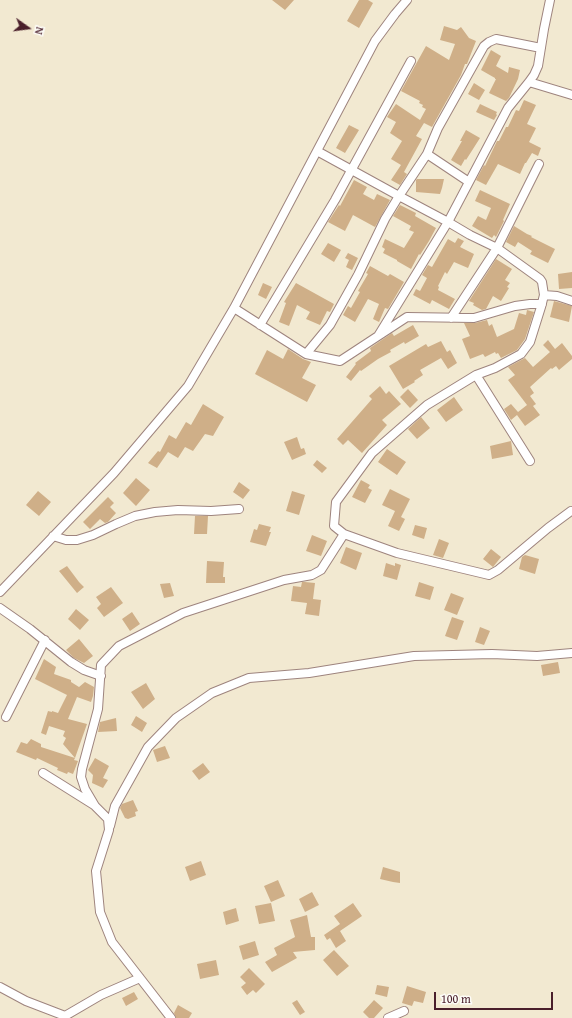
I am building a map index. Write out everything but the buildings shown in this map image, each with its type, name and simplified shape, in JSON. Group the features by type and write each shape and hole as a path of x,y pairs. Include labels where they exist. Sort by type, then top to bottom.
{"street":[{"path":"0,592 114,474 188,386 234,308 316,151 376,41 407,0"},
{"path":"378,336 448,222 508,108 529,82 538,66 550,0"},
{"path":"306,354 330,325 358,275 385,220 427,154 438,128 484,46 496,39 541,48"},
{"path":"260,325 335,200 411,62"},
{"path":"529,82 572,94"},
{"path":"316,151 470,235 497,248 540,279 542,282 544,295 530,342 521,354 495,368 476,375 427,404 372,453 336,502 334,526 344,534 397,553 489,575 498,570 570,511"},
{"path":"427,154 469,182"},
{"path":"451,318 497,248 539,164"},
{"path":"544,295 557,296 572,301"},
{"path":"234,308 306,354 340,361 407,317 474,318 514,306 542,304"},
{"path":"476,375 530,460"},
{"path":"53,536 66,540 77,540 94,535 135,516 155,512 239,509"},
{"path":"95,806 85,789 82,769 98,709 101,665 120,646 183,613 284,580 312,575 321,570 344,534"},
{"path":"0,608 45,640 72,662 84,670 101,676"},
{"path":"6,716 45,640"},
{"path":"171,1018 112,942 100,912 96,871 115,806 148,747 176,718 212,692 249,678 309,673 414,656 492,654 537,656 572,653"},
{"path":"43,773 95,806 108,819 109,830"},
{"path":"0,986 26,1001 65,1016 101,995 140,978"},
{"path":"388,1018 404,1011"}]}
